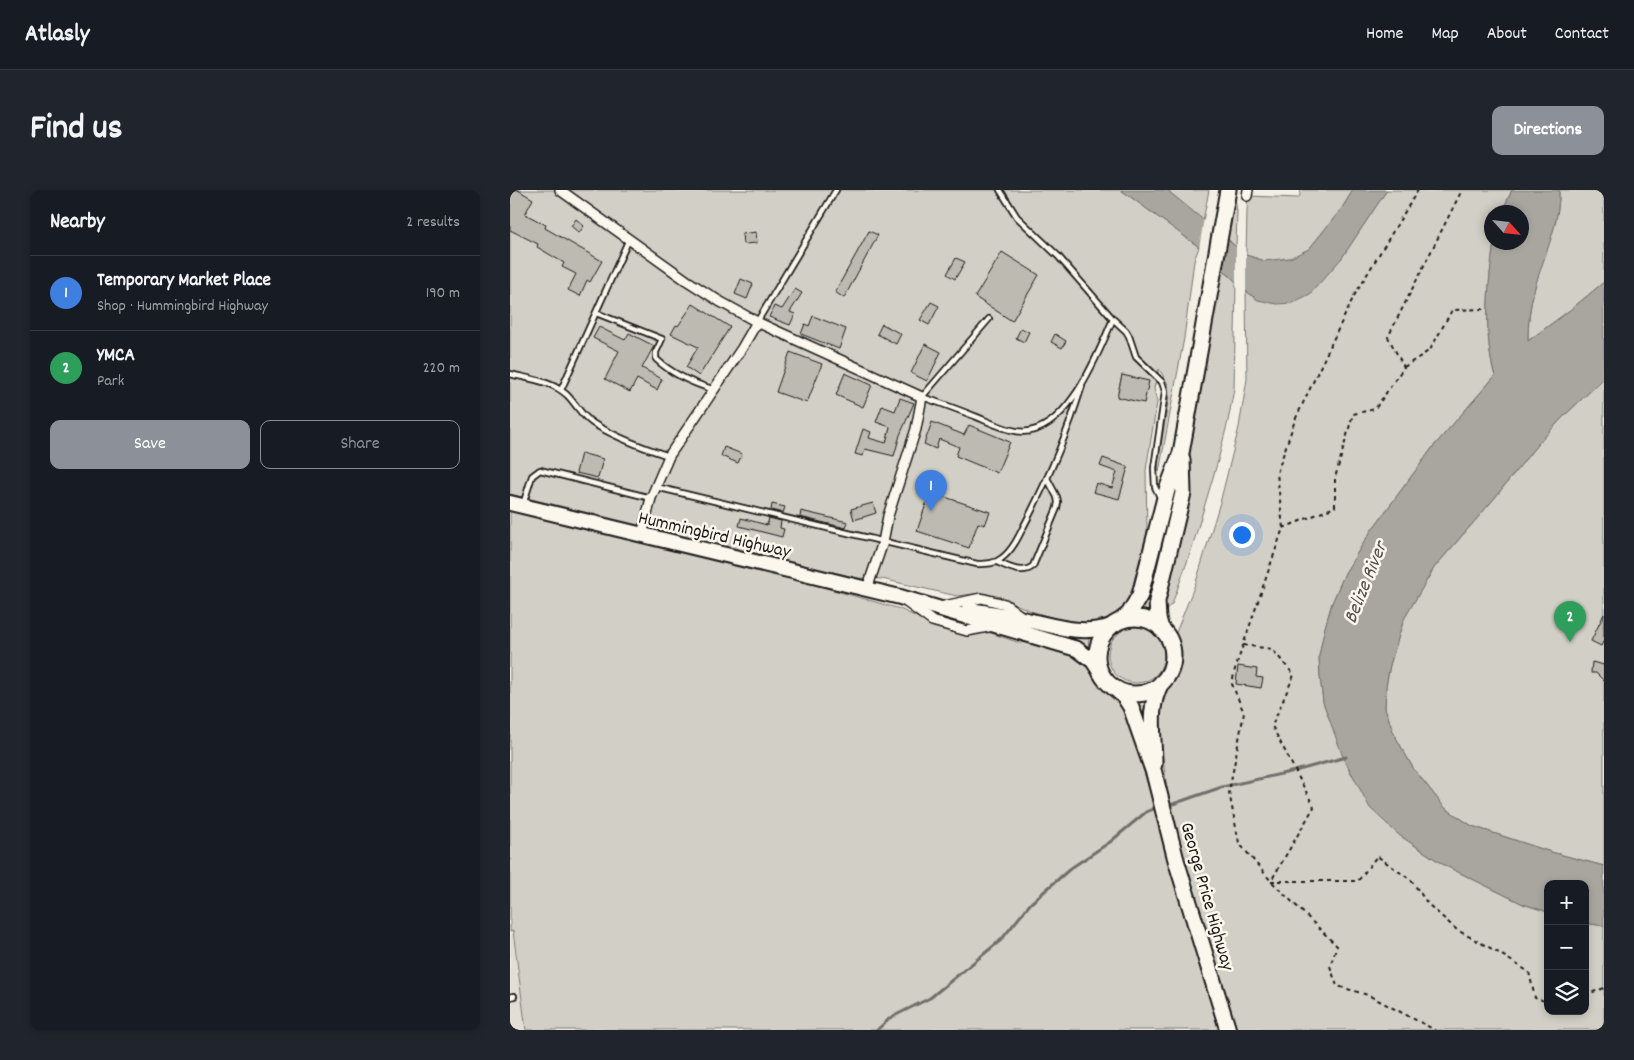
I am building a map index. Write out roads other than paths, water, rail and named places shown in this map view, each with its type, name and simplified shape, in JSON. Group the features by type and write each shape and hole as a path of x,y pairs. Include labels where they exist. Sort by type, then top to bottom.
{"highway":[{"path":"1181,453 1183,493 1157,601 1158,618 1161,628 1171,644 1172,658 1169,672 1161,683 1151,690 1127,693 1116,689 1105,680 1097,661 1098,648 1103,636 1116,623 1129,614 1140,595 1163,505 1181,453 1228,190"},
{"path":"1116,623 1132,618 1145,619 1161,628"},
{"name":"George Price Highway","path":"1154,773 1152,708 1155,694 1161,683"},
{"name":"George Price Highway","path":"1116,689 1124,696 1131,707 1154,773 1179,867 1228,1030"}],"main road":[{"name":"Hummingbird Highway","path":"516,504 906,599 1077,649 1092,661 1101,673"},
{"name":"Hummingbird Highway","path":"906,599 1026,619 1075,630 1097,630 1116,623"}],"street":[{"path":"560,190 686,280 719,301 757,322 922,398 916,429 888,516 883,542 867,589"},
{"path":"642,535 651,498 669,456 712,389 742,348 757,322"}],"lane":[{"path":"757,322 836,190"},
{"path":"1000,190 1017,217 1058,256 1113,319 1126,331 1136,357 1156,374 1162,382 1164,391 1154,468 1155,487 1163,505"},
{"path":"561,390 629,238"},
{"path":"596,313 662,339 656,352 656,359 665,368 695,384 712,389"},
{"path":"989,319 922,398 1006,429 1027,432 1041,427 1055,417 1082,386"},
{"path":"656,487 977,564 996,562 1004,557 1017,540 1047,478 1072,419 1082,386 1113,319"},
{"path":"510,374 547,383 561,390 569,397 582,415 594,424 669,456"},
{"path":"516,504 532,476 540,470 651,498"},
{"path":"996,562 1021,570 1028,570 1033,566 1058,502 1047,478"}],"water":[{"path":"1121,190 1167,190 1246,255 1265,261 1290,258 1309,249 1342,208 1353,190 1387,190 1341,259 1310,294 1292,303 1277,304 1258,300 1199,247"},
{"name":"Belize River","path":"1512,190 1559,190 1557,215 1532,300 1528,341 1604,282 1604,378 1536,446 1493,500 1434,568 1404,619 1390,665 1386,686 1385,708 1394,734 1413,768 1445,808 1472,826 1551,852 1604,866 1604,926 1589,924 1589,880 1544,880 1544,911 1523,904 1444,865 1399,835 1370,808 1343,757 1323,702 1319,656 1332,603 1345,573 1371,531 1433,447 1495,376 1491,360 1488,327 1493,250 1529,250 1529,205 1505,205"}],"waterway":[{"path":"1173,804 1222,787 1295,771 1346,757"},
{"path":"877,1030 890,1018 930,998 1001,940 1031,903 1071,868 1110,842 1146,812 1153,809"}],"place":[{"name":"Temporary Market Place","path":"931,511"},
{"name":"YMCA","path":"1570,642"}]}
